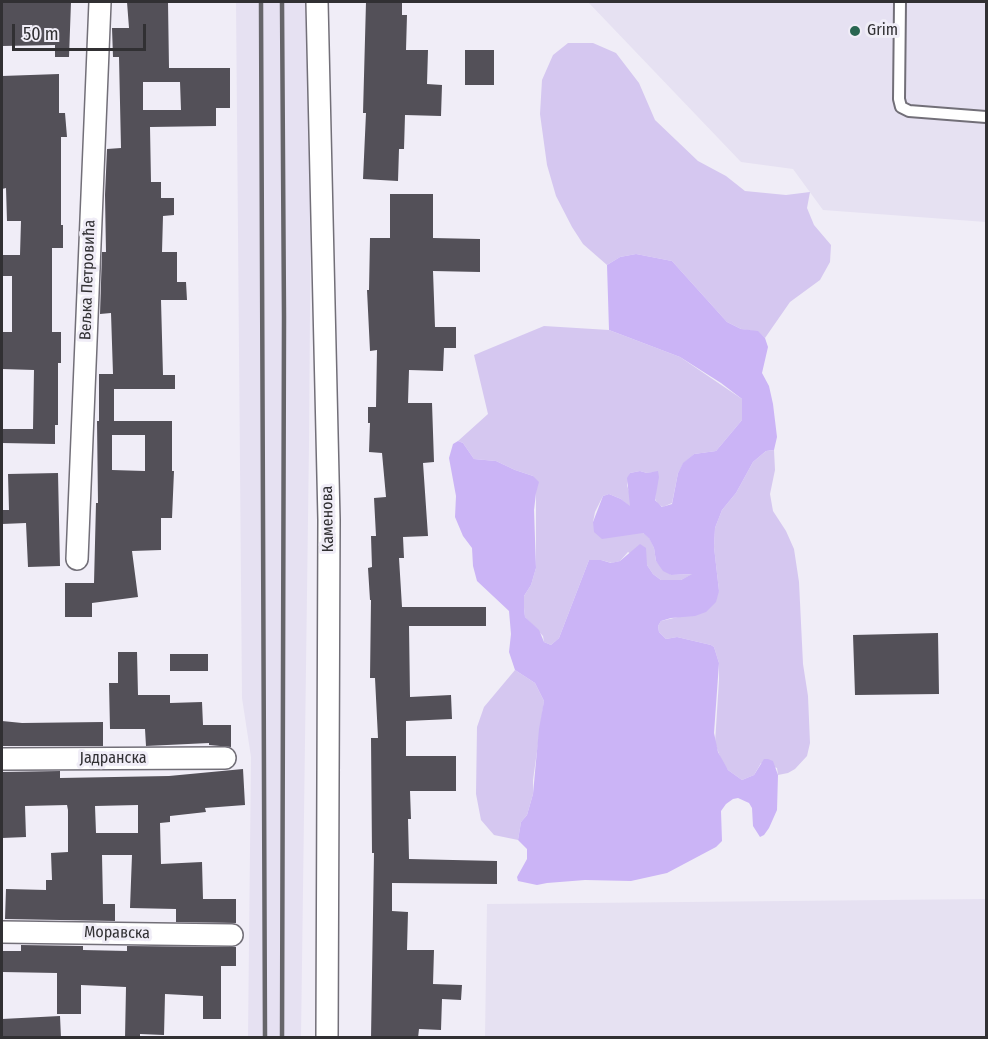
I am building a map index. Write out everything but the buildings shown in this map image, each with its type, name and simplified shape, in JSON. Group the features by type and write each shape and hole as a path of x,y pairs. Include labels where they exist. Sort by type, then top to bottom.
{"street":[{"name":"Вељка Петровића","path":"77,559 100,2"},
{"name":"Каменова","path":"317,2 329,520 327,1038"},
{"name":"Јадранска","path":"2,759 225,758"},
{"name":"Моравска","path":"2,932 232,935"}],"lane":[{"path":"900,2 899,99 901,107 909,111 987,117"}],"shaded area":[{"path":"236,2 309,2 311,179 309,445 301,1037 248,1037 251,757 242,698"},
{"path":"588,2 986,2 986,222 823,210 793,169 741,162"},
{"path":"568,43 593,43 616,53 639,83 655,120 698,161 726,176 745,191 786,195 810,192 807,208 814,225 831,245 830,262 820,280 790,302 765,338 758,332 741,329 727,322 672,261 636,254 620,257 607,265 583,244 556,196 547,165 540,114 542,80 553,55"},
{"path":"636,254 672,261 727,322 741,329 758,331 765,338 768,347 762,373 769,386 777,437 774,450 766,451 753,462 736,493 722,510 715,528 714,547 719,591 716,602 706,612 695,616 671,618 661,621 658,626 659,632 666,639 677,637 714,647 719,663 714,733 718,752 728,770 742,780 754,775 764,759 773,761 778,775 777,810 769,828 760,837 753,826 752,808 749,803 738,798 733,799 721,811 722,841 716,847 667,873 631,881 585,880 537,885 518,881 517,877 527,859 527,849 518,840 521,822 527,815 533,794 544,701 535,683 515,670 509,652 511,634 509,611 477,581 472,548 463,536 455,517 456,496 449,458 453,444 458,441 463,443 474,459 496,461 533,476 539,482 534,510 536,568 531,585 524,596 524,608 525,617 539,630 544,642 551,645 559,638 589,560 611,563 620,561 640,544 646,548 647,565 661,580 681,580 692,574 671,575 663,571 656,561 654,548 649,538 643,533 602,539 594,532 593,522 603,496 609,494 630,506 627,478 630,473 658,471 655,500 662,507 672,504 678,473 683,463 694,454 716,451 742,420 742,399 721,383 680,357 609,330 607,265 620,257"},
{"path":"544,326 609,330 680,357 742,399 742,420 716,451 694,454 683,464 678,473 672,503 663,507 655,499 658,472 640,471 630,473 627,485 631,498 630,507 621,499 609,494 603,496 595,512 593,522 643,533 649,537 656,561 671,575 693,574 681,580 661,580 647,565 628,552 620,561 612,563 589,560 559,638 551,645 544,642 543,636 525,617 524,608 524,596 531,585 536,568 536,493 533,476 496,461 474,459 463,443 458,441 488,414 474,355"},
{"path":"774,450 775,470 770,494 773,511 794,549 799,582 810,743 807,756 788,773 778,775 777,768 761,763 754,775 742,780 728,770 722,762 715,743 719,663 714,647 677,637 666,639 659,632 658,626 661,621 678,617 719,591 714,547 715,528 722,510 736,493 753,462 766,451"},
{"path":"515,670 535,683 544,701 533,794 527,815 521,822 518,840 494,835 481,820 476,794 477,727 484,707"},
{"path":"986,899 986,1037 485,1037 487,904"}],"railway":[{"path":"261,2 265,1038"},
{"path":"282,2 284,317 282,1038"}],"place":[{"name":"Grim","path":"855,31"}]}
